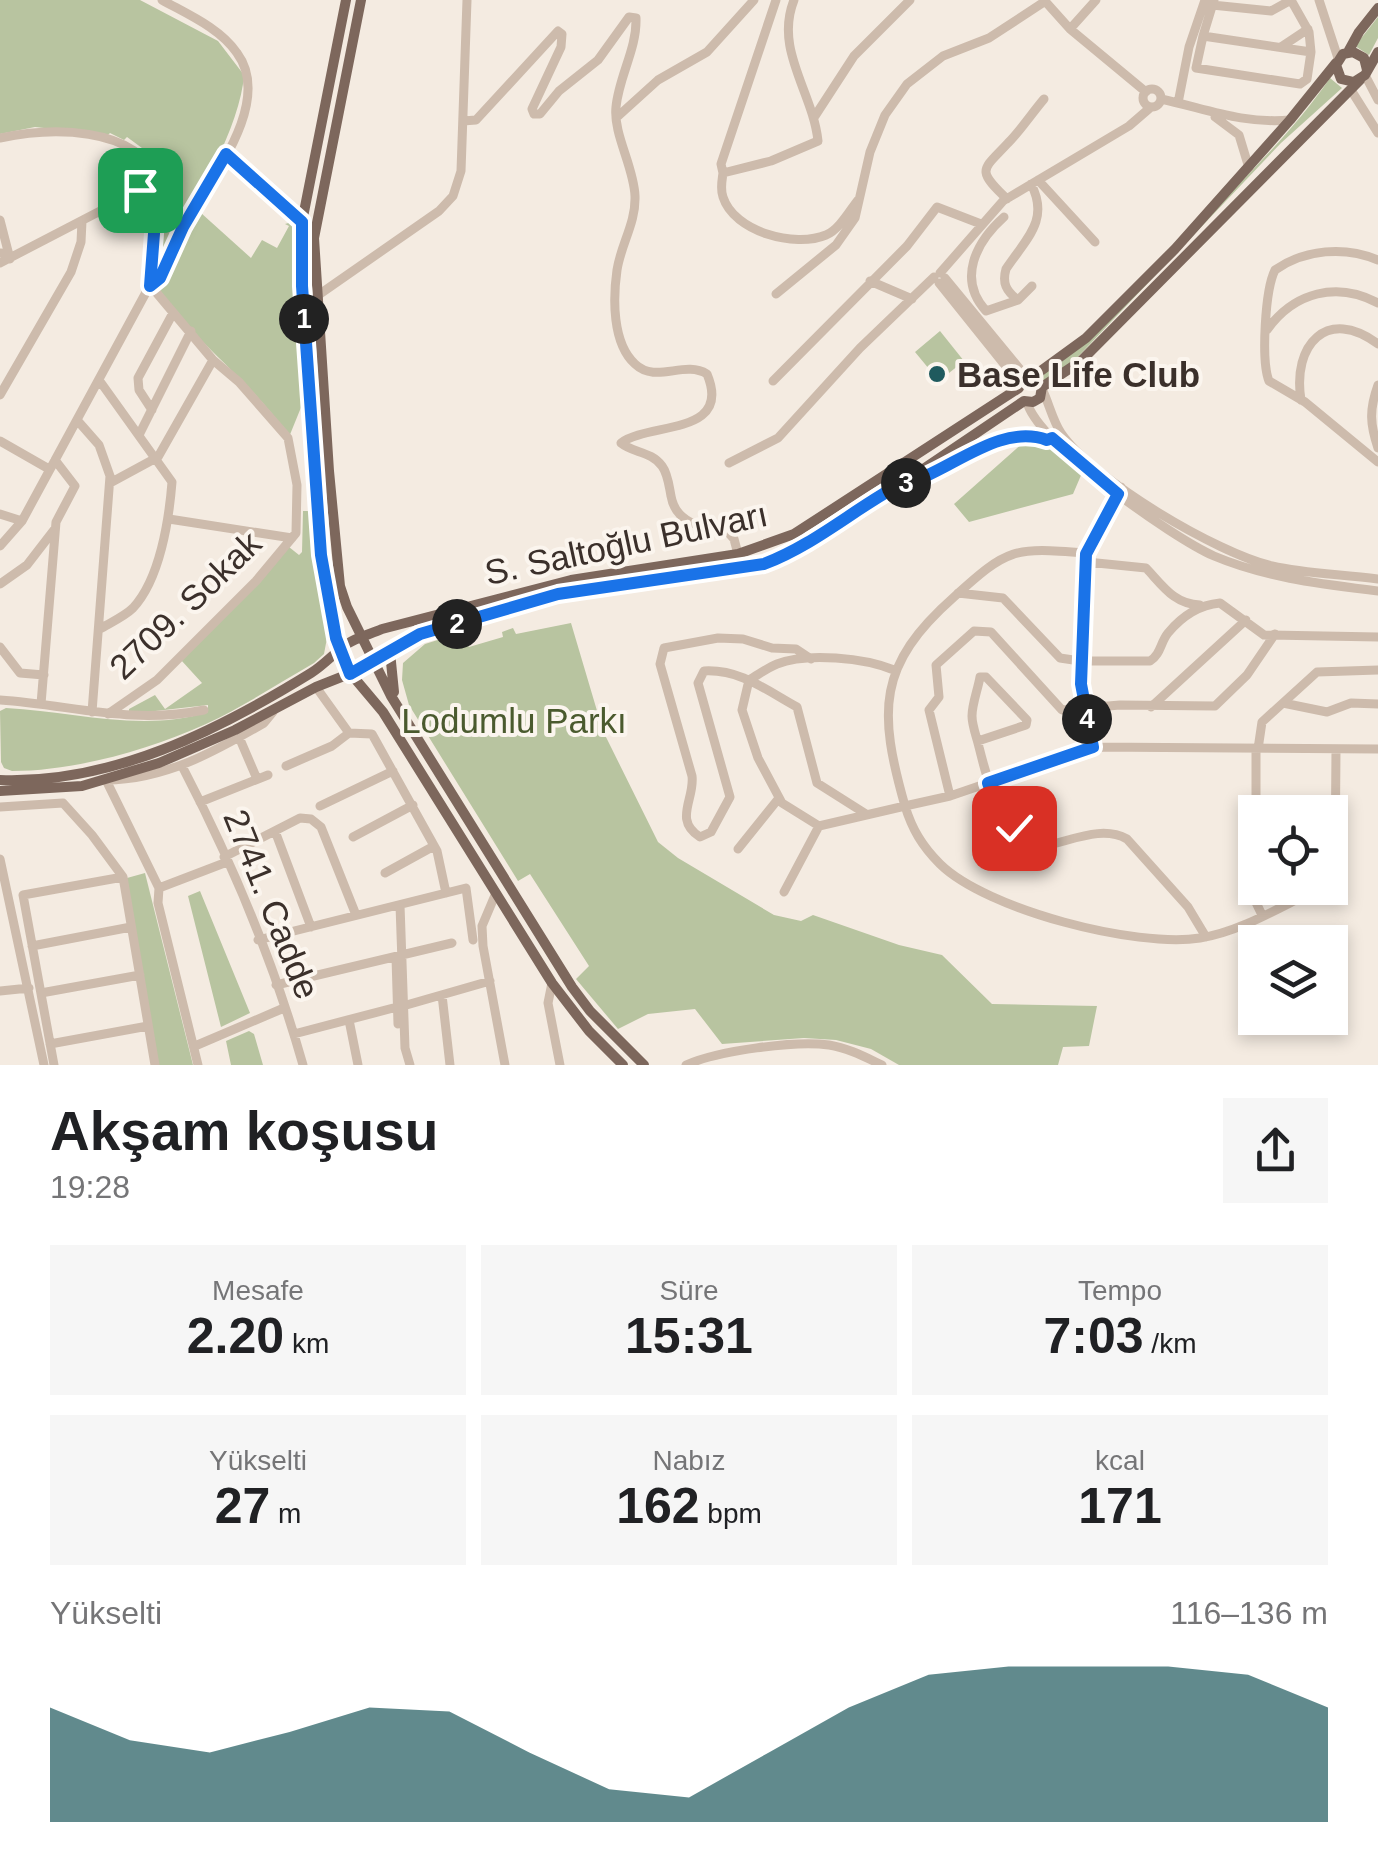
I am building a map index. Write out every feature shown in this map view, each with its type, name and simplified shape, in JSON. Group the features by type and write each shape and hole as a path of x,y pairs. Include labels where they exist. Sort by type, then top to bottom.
{"main road":[{"path":"346,0 302,222 301,269 319,535 340,650 350,674 383,712 552,983 589,1032 623,1065"},
{"path":"361,0 316,227 317,296 339,576 347,607 398,707 572,987 590,1011 644,1065"},
{"name":"S. Saltoğlu Bulvarı","path":"0,780 72,776 174,745 223,723 302,678 364,636 570,580 738,554 794,534 1086,338 1175,250 1249,168 1378,8"},
{"name":"S. Saltoğlu Bulvarı","path":"0,791 59,789 106,780 199,747 316,687 376,662 420,634 558,594 764,564 794,552 1026,401 1036,401 1043,389 1082,361 1351,90 1378,52"},
{"path":"1342,56 1362,56 1364,75 1351,83 1341,79 1336,73 1342,56"},
{"path":"1026,401 1025,382 1043,389"},
{"path":"390,652 390,678 398,707"}],"street":[{"path":"0,546 22,521 150,286 160,278 247,108 250,84 236,51 217,32 162,0"},
{"path":"317,296 449,201 461,171 467,0"},
{"path":"616,118 658,80 707,52 754,0"},
{"path":"776,0 721,164 721,191 729,208 772,237 800,241 830,234 860,198"},
{"path":"723,173 771,161 818,140 815,116 788,46 788,14 794,0"},
{"path":"815,116 854,56 910,0"},
{"path":"1070,29 1096,0"},
{"path":"1291,0 1308,29 1312,52 1307,79 1300,84 1196,68 1210,2 1271,12 1291,0"},
{"path":"1319,0 1342,56"},
{"path":"776,294 836,244 855,218 870,152 885,115 907,84 943,56 989,38 1044,1 1070,29 1146,92"},
{"path":"1178,102 1189,47 1210,2"},
{"path":"463,121 476,120 558,31 562,36 561,47 532,109 534,114 540,114 559,91 598,60 633,16 637,19 616,103 616,118 635,193 631,232 617,272 617,328 622,347 643,370 699,370 707,374 713,388 711,403 701,417 621,443 658,462 664,469 672,503 680,514 704,529 727,531 738,554"},
{"path":"1280,47 1308,29"},
{"path":"1203,36 1312,52"},
{"path":"1364,75 1378,100"},
{"path":"1146,92 1155,90 1161,99 1260,123 1290,120"},
{"path":"1351,90 1378,133"},
{"path":"1146,92 1144,99 1151,107"},
{"path":"1007,199 990,183 986,172 989,160 1009,143 1044,99"},
{"path":"729,464 778,438 860,348 939,277 1007,199 1129,126 1161,99"},
{"path":"1204,110 1240,135 1249,168"},
{"path":"0,138 49,131 104,138 136,152 158,181 150,286"},
{"path":"226,154 302,222"},
{"path":"0,220 3,257 158,181"},
{"path":"1035,182 1095,242"},
{"path":"1018,300 1006,289 1004,278 1037,223 1040,202 1035,182"},
{"path":"772,381 907,246 937,207 982,224"},
{"path":"1004,217 987,233 974,254 971,274 976,300 986,311 1018,300 1032,286"},
{"path":"0,396 70,272 82,221"},
{"path":"1378,260 1357,252 1334,250 1285,262 1272,277 1267,330 1267,377 1378,462"},
{"path":"939,277 1025,382"},
{"path":"870,281 912,299"},
{"name":"2709. Sokak","path":"108,714 157,680 256,580 296,533 297,485 291,446 239,382 212,360 150,286"},
{"path":"1267,330 1287,308 1311,295 1345,291 1378,303"},
{"path":"152,410 138,390 138,378 173,313"},
{"path":"1301,400 1300,362 1304,351 1319,336 1349,328 1378,344"},
{"path":"140,433 190,332"},
{"path":"110,483 158,457 212,360"},
{"path":"99,380 158,457 172,482 169,518 155,569 133,608 100,629"},
{"path":"1378,386 1370,406 1378,448"},
{"path":"1043,389 1062,434 1119,490 1197,535 1239,556 1297,570 1378,579"},
{"path":"1026,401 1030,412 1052,438 1211,554 1287,579 1378,591"},
{"path":"77,420 99,446 110,476 92,712"},
{"path":"893,488 999,440 1032,434 1052,438"},
{"path":"0,441 52,465 75,486 55,529 27,564 0,584"},
{"path":"1093,747 1080,662 1086,558 1119,490"},
{"path":"0,514 22,521"},
{"path":"169,518 292,538"},
{"path":"41,704 55,529"},
{"path":"1186,617 1146,568 1033,549 1013,552 995,561 914,637 894,670 887,715 905,806 914,832 942,866 1002,901 1058,921 1125,936 1162,940 1206,937 1283,905"},
{"path":"958,593 1004,598 1060,658 1080,662 1150,662 1158,656 1166,634 1200,605"},
{"path":"1174,599 1187,605 1220,603 1264,635 1378,637"},
{"path":"1151,707 1246,620"},
{"path":"950,796 929,710 939,697 936,665 974,631 991,632 1062,710 1120,705 1215,706 1248,674 1275,634"},
{"path":"811,659 796,650 730,638 664,648 660,664 694,787 686,802 686,822 690,831 700,837 711,832 730,796 698,684 704,672 725,670 796,707 818,783 867,815"},
{"path":"0,648 20,673 44,675"},
{"path":"894,670 875,663 811,659 779,662 749,680 742,710 758,758 782,803 820,826 950,796 1093,747 1378,748"},
{"path":"1256,795 1262,722 1317,672 1378,670"},
{"path":"978,742 1026,725 1027,720 986,676 980,677 972,717 978,742 988,783 996,806 1014,828 1038,846 1096,833 1114,832 1127,839 1188,906 1206,937"},
{"path":"1175,684 1176,708"},
{"path":"316,687 349,733"},
{"path":"0,700 154,718 204,710"},
{"path":"1283,703 1327,712 1351,704 1378,704"},
{"path":"198,1065 158,904 159,888 106,780 134,780 182,766 264,723 273,711"},
{"path":"286,766 332,746 349,733 372,734 434,846 446,893"},
{"path":"239,737 257,779"},
{"path":"1336,750 1336,795"},
{"name":"2741. Cadde","path":"182,766 258,940 303,1065"},
{"path":"320,806 393,771"},
{"path":"200,802 268,774"},
{"path":"738,848 779,798"},
{"path":"0,807 63,804 92,835 123,878 155,1065"},
{"path":"353,836 413,805"},
{"path":"159,888 225,859 300,818 311,819 322,827 356,916"},
{"path":"784,892 820,826"},
{"path":"275,831 311,927"},
{"path":"384,872 434,846"},
{"path":"0,866 44,1065"},
{"path":"54,1065 23,895 123,878"},
{"path":"258,940 466,888 472,940"},
{"path":"496,892 482,926 505,1065"},
{"path":"400,904 400,1007 407,1065"},
{"path":"1258,905 1262,915"},
{"path":"0,928 15,927"},
{"path":"32,946 131,927"},
{"path":"276,985 452,943"},
{"path":"41,992 140,976"},
{"path":"294,1034 490,981"},
{"path":"552,983 548,1004 560,1065"},
{"path":"0,991 29,988"},
{"path":"442,995 450,1065"},
{"path":"194,1046 284,1008"},
{"path":"349,1020 358,1065"},
{"path":"50,1044 148,1026"},
{"path":"686,1065 708,1055 822,1044 844,1048 882,1065"}],"green space":[{"path":"0,0 140,0 218,41 244,75 221,150 155,278 161,162 127,137 124,140 110,133 35,127 0,134"},
{"path":"1378,17 1378,38 1369,55 1355,46"},
{"path":"1330,78 1342,88 1281,143 1073,362 1043,381 1039,377 1095,332 1258,164"},
{"path":"201,213 251,258 262,240 277,248 289,226 285,224 292,222 302,405 289,437 258,398 172,308 158,287 187,229"},
{"path":"940,331 964,361 939,381 915,352"},
{"path":"1033,440 1044,448 1056,447 1082,473 1073,494 969,522 954,504 1024,442"},
{"path":"303,511 315,511 314,542 329,627 324,654 314,663 220,717 160,742 61,767 12,771 4,768 0,711 6,708 132,721 158,721 208,712 208,705 129,714 129,709 155,695 165,709 202,683 181,660 289,547 299,555 302,552"},
{"name":"Lodumlu Parkı","path":"571,623 603,731 658,842 774,915 801,921 813,915 899,945 942,955 992,1004 1097,1006 1089,1046 1063,1047 1058,1065 899,1065 871,1049 836,1040 804,1038 722,1044 695,1009 648,1014 618,1029 576,979 589,966 530,874 518,881 409,705 402,680 403,663 425,644 463,632 469,647 503,637 502,632 513,628 516,634"},
{"path":"145,873 193,1065 158,1065 127,878"},
{"path":"200,891 250,1013 221,1027 188,896"},
{"path":"249,1031 254,1034 263,1065 231,1065 226,1041"}],"place":[{"name":"Base Life Club","path":"937,374"}],"route":[{"path":"140,190 158,181 150,286 160,278 183,227 226,154 302,222 302,286 321,555 336,638 350,674 420,634 558,594 764,564 833,530 893,488 999,440 1032,434 1052,438 1118,494 1086,554 1081,684 1093,747 988,783 996,806 1014,828"}]}
